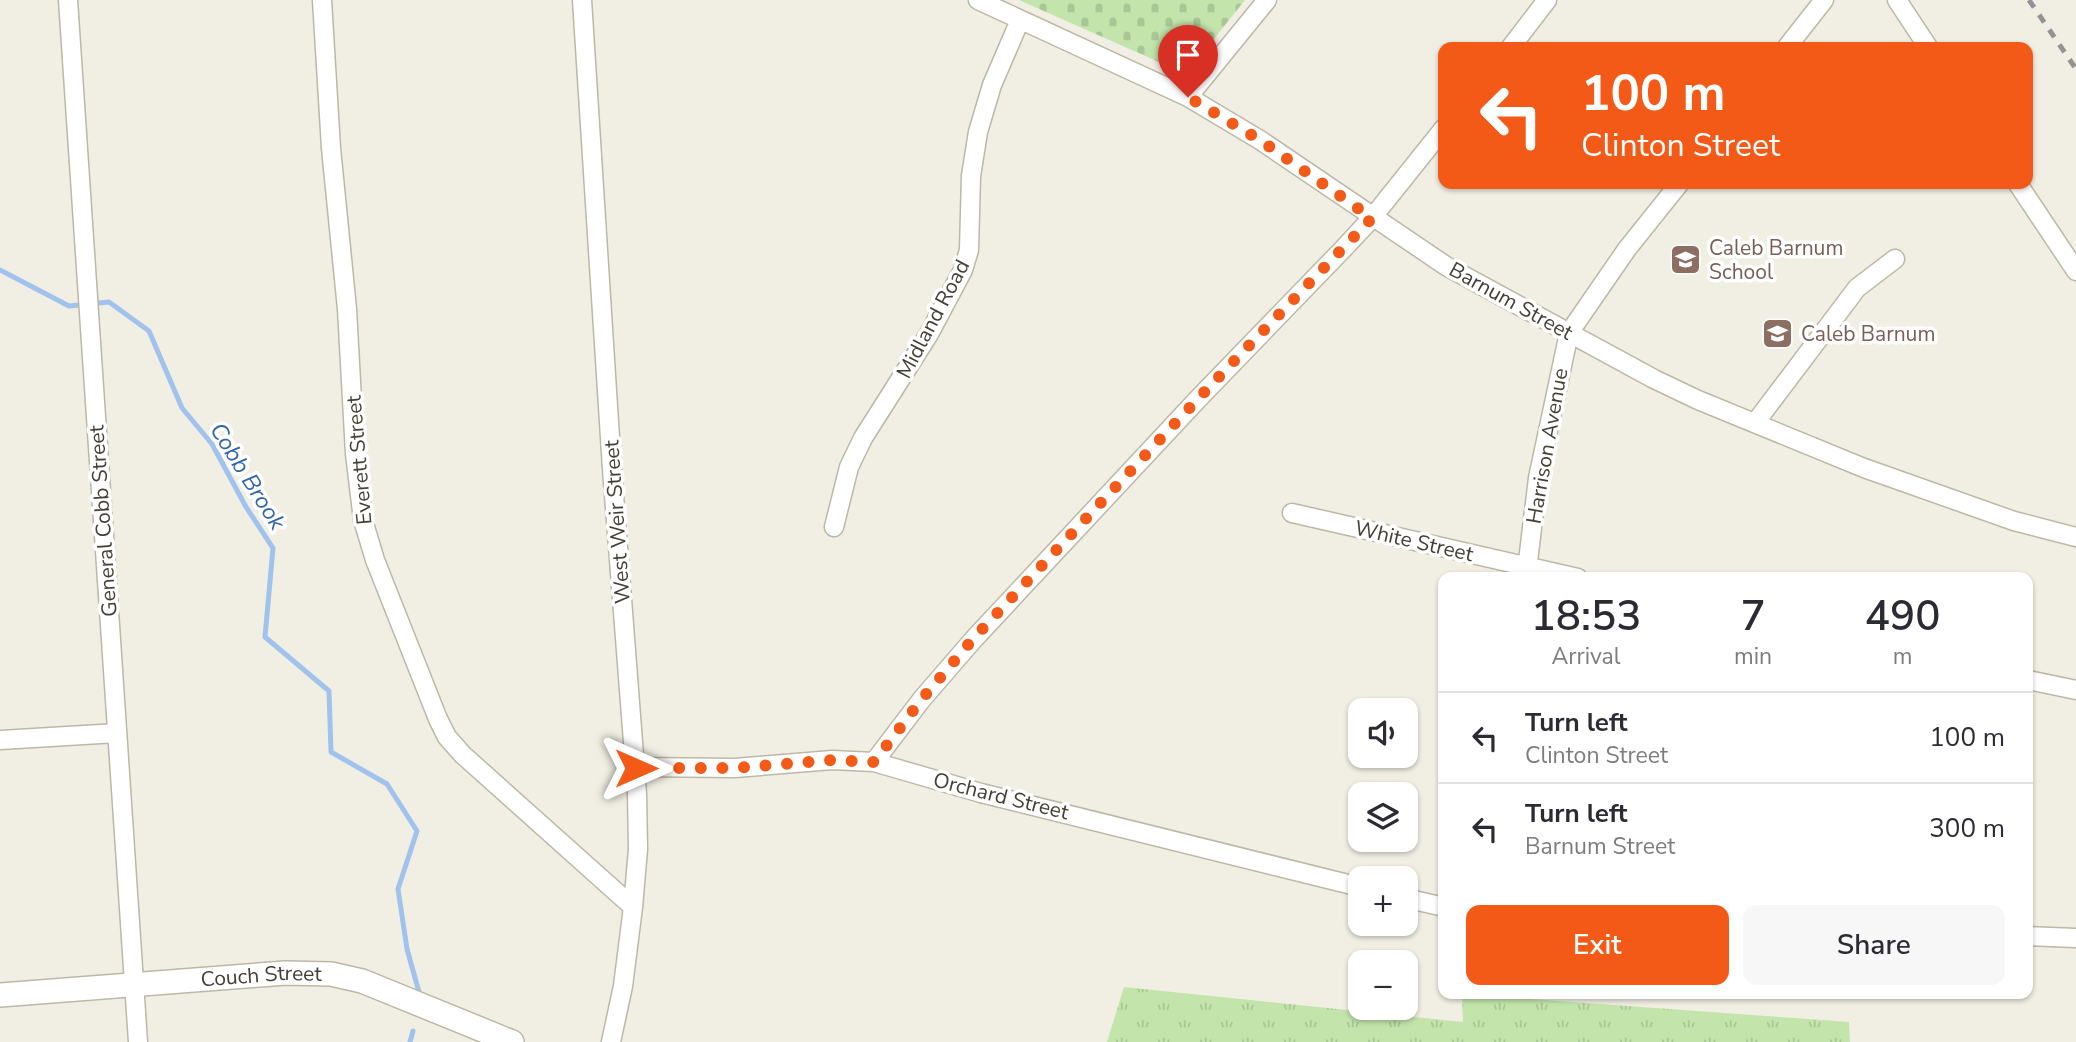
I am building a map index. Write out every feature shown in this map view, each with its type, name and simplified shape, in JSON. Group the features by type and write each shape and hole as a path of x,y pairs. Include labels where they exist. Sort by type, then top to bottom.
{"street":[{"name":"General Cobb Street","path":"68,0 138,1042"},
{"name":"Everett Street","path":"322,0 329,122 347,309 358,486 363,520 375,560 447,737 463,755 633,907"},
{"name":"West Weir Street","path":"582,0 614,494 636,768 638,849 633,907 611,1042"},
{"name":"Barnum Street","path":"978,0 1188,97 1260,140 1372,218 1466,278 1676,389 1894,480 2014,522 2076,537"},
{"path":"1188,97 1267,0"},
{"path":"1515,42 1547,0"},
{"path":"1791,42 1824,0"},
{"path":"1897,0 1925,42"},
{"name":"Midland Road","path":"834,527 849,467 858,447 929,334 963,270 969,250 971,176 978,132 992,85 1020,20"},
{"path":"874,762 972,640 1372,218 1438,136"},
{"name":"Harrison Avenue","path":"1527,572 1538,478 1569,333 1627,250 1675,189"},
{"path":"2021,189 2076,271"},
{"path":"1755,424 1857,288 1895,259"},
{"name":"White Street","path":"1292,513 1527,572"},
{"path":"2033,681 2076,690"},
{"path":"0,740 117,733"},
{"name":"Orchard Street","path":"636,768 736,768 832,760 874,762 981,793 1348,884"},
{"path":"1418,901 1438,906"},
{"path":"2033,936 2076,939"},
{"name":"Couch Street","path":"0,995 285,973 331,974 362,981 512,1042"}],"green space":[{"path":"1019,0 1245,0 1186,74"},
{"path":"1124,987 1348,1010 1348,1020 1418,1020 1418,1017 1463,1022 1462,999 1531,999 1849,1022 1850,1042 1107,1042"}],"waterway":[{"name":"Cobb Brook","path":"0,270 69,306 109,302 149,331 182,408 212,444 246,507 273,548 265,637 329,691 331,752 387,784 417,831 398,889 407,949 419,992"},
{"name":"Cobb Brook","path":"410,1042 413,1031"}],"railway":[{"path":"2029,0 2076,69"}],"place":[{"name":"Caleb Barnum School","path":"1686,260"},
{"name":"Caleb Barnum","path":"1778,334"}],"route":[{"path":"636,768 736,768 832,760 874,762 972,640 1372,218 1260,140 1188,97"}]}
